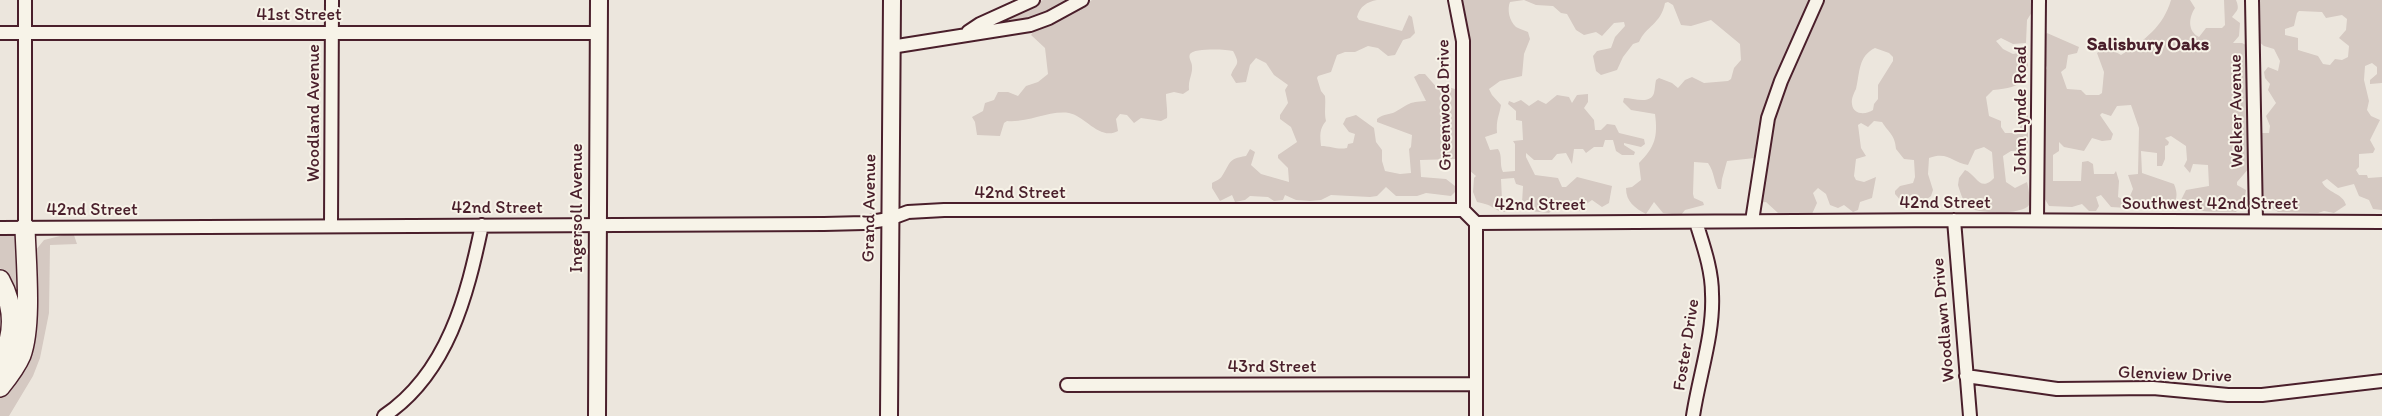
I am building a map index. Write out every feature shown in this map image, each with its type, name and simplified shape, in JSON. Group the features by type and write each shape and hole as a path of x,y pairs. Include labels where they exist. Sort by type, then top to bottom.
{"highway":[{"path":"0,387 13,371 21,354 27,330 25,228"},
{"path":"0,280 10,303 12,320 8,344 0,363"}],"main road":[{"name":"Ingersoll Avenue","path":"597,416 599,0"},
{"name":"Grand Avenue","path":"889,416 892,0"}],"street":[{"path":"25,0 25,228"},
{"name":"Woodland Avenue","path":"331,226 332,0"},
{"path":"966,34 980,24 1033,0"},
{"path":"891,47 936,41 966,34 1010,29 1049,18 1082,0"},
{"name":"Greenwood Drive","path":"1455,0 1463,41 1463,210"},
{"path":"1752,221 1768,118 1780,81 1817,0"},
{"name":"John Lynde Road","path":"2037,220 2039,0"},
{"name":"Welker Avenue","path":"2252,0 2256,221"},
{"name":"41st Street","path":"0,33 598,33"},
{"name":"42nd Street","path":"0,228 824,224 864,223 889,219 908,212 944,210 1463,210 1476,223 2037,220"},
{"name":"Woodlawn Drive","path":"1954,220 1970,416"},
{"name":"Southwest 42nd Street","path":"2037,220 2382,222"},
{"name":"Foster Drive","path":"1693,416 1708,335 1712,293 1711,277 1696,222"},
{"path":"1476,223 1476,416"},
{"path":"388,414 429,370 455,324 465,299 482,225"},
{"name":"Glenview Drive","path":"1966,376 2057,389 2153,388 2254,395 2382,381"},
{"name":"43rd Street","path":"1067,385 1476,384"}],"shaded area":[{"path":"1043,0 1075,0 1038,17 984,30 991,24"},
{"path":"1092,0 1377,0 1367,3 1362,7 1357,17 1359,20 1402,31 1409,15 1412,17 1415,33 1410,38 1403,40 1395,55 1388,56 1378,48 1368,46 1355,52 1345,52 1337,55 1331,72 1318,76 1321,91 1325,96 1326,121 1321,130 1321,146 1347,148 1348,144 1353,143 1355,134 1349,132 1343,124 1346,118 1356,115 1374,128 1376,142 1382,150 1382,161 1385,171 1400,174 1411,173 1409,149 1411,147 1412,135 1377,122 1377,119 1395,112 1406,105 1426,101 1414,77 1419,74 1425,74 1439,90 1448,87 1455,89 1456,159 1420,160 1421,177 1446,179 1455,186 1455,192 1451,196 1426,193 1417,196 1396,196 1386,187 1377,196 1370,197 1331,195 1321,200 1310,201 1296,200 1285,195 1283,200 1274,201 1268,197 1250,196 1245,200 1235,202 1232,195 1220,201 1212,188 1212,183 1221,177 1232,160 1246,156 1250,149 1255,152 1251,165 1261,174 1289,182 1288,168 1278,158 1278,155 1297,142 1291,127 1280,119 1280,115 1288,103 1285,90 1288,85 1274,75 1266,63 1256,58 1250,65 1246,82 1236,83 1231,75 1237,64 1237,59 1233,51 1229,50 1203,50 1190,54 1192,69 1189,90 1183,94 1174,92 1166,94 1167,118 1161,121 1141,118 1134,123 1127,115 1120,114 1116,119 1118,131 1105,133 1075,115 1062,113 1007,121 1004,123 1000,136 977,135 975,122 972,117 983,111 985,103 994,100 998,92 1008,92 1018,96 1026,86 1038,82 1048,74 1045,48 1031,35 1033,32 1065,17"},
{"path":"1460,0 1524,0 1510,2 1509,8 1509,15 1514,24 1517,28 1528,32 1530,39 1524,54 1522,76 1500,81 1489,89 1501,105 1497,121 1497,133 1485,137 1490,150 1498,149 1503,172 1515,171 1515,144 1513,141 1523,140 1522,121 1516,120 1516,111 1508,104 1509,101 1514,103 1521,100 1529,106 1538,100 1546,104 1557,95 1569,97 1572,103 1577,95 1588,94 1588,102 1584,108 1594,120 1595,130 1601,130 1607,124 1615,125 1619,133 1644,139 1645,144 1641,147 1624,143 1624,145 1635,152 1634,155 1622,155 1616,151 1613,140 1605,140 1603,147 1594,147 1586,153 1583,149 1574,149 1572,164 1566,153 1557,154 1552,160 1534,160 1526,153 1526,157 1535,175 1558,178 1562,187 1566,187 1577,177 1612,186 1609,203 1602,207 1592,200 1585,205 1584,209 1577,211 1569,210 1562,203 1552,204 1554,209 1549,213 1530,211 1522,203 1523,186 1516,184 1514,178 1501,179 1502,200 1511,204 1512,208 1508,211 1501,212 1489,205 1477,202 1473,192 1474,178 1476,176 1469,170"},
{"path":"1524,0 1812,0 1755,158 1727,161 1721,189 1718,189 1708,163 1694,162 1693,194 1694,198 1703,202 1704,205 1685,210 1681,215 1663,213 1654,202 1646,214 1629,201 1626,188 1632,187 1641,180 1639,163 1652,147 1656,122 1655,114 1631,110 1623,102 1624,98 1649,99 1654,93 1656,80 1659,78 1672,83 1678,88 1685,80 1692,77 1704,83 1728,81 1731,79 1734,68 1741,60 1740,44 1711,20 1691,26 1681,25 1673,5 1668,2 1665,3 1660,16 1645,32 1639,42 1633,44 1623,57 1617,70 1601,75 1596,71 1593,56 1597,51 1611,48 1615,37 1625,26 1624,22 1614,23 1602,36 1596,32 1584,35 1576,30 1567,14 1561,13 1553,6 1536,5"},
{"path":"1822,0 2032,0 2032,12 2027,20 2026,43 2013,44 2001,38 1996,41 2003,49 2013,54 2019,53 2024,48 2027,49 2028,69 2026,76 2018,84 2012,87 1993,90 1986,97 1989,116 2001,121 2001,127 2005,133 2019,133 2022,117 2028,115 2028,144 2024,150 2011,151 2003,156 2006,182 2015,188 2027,182 2030,203 2018,211 1980,211 1966,205 1958,185 1959,178 1965,170 1979,182 1985,184 1994,178 1992,152 1984,147 1975,150 1968,165 1941,156 1929,158 1928,174 1933,190 1931,196 1923,202 1918,210 1902,202 1895,194 1895,191 1900,186 1913,183 1915,177 1914,160 1904,159 1896,149 1893,137 1882,122 1874,121 1868,127 1861,123 1858,125 1861,148 1866,156 1856,159 1854,176 1856,180 1864,182 1876,177 1872,198 1860,202 1858,210 1853,212 1844,205 1838,208 1830,205 1826,194 1818,188 1813,193 1817,203 1812,214 1778,213 1766,202 1759,203 1776,105","holes":["1875,48 1889,53 1893,57 1893,61 1878,85 1878,99 1874,104 1873,110 1864,113 1857,112 1853,108 1852,100 1859,71 1865,56"]},
{"path":"2171,0 2190,0 2195,8 2191,15 2190,24 2192,31 2199,37 2206,28 2222,28 2225,25 2224,0 2236,0 2238,8 2232,17 2240,23 2239,36 2233,43 2242,43 2248,46 2250,167 2237,182 2237,185 2246,190 2244,202 2236,212 2214,212 2191,209 2180,202 2186,190 2209,186 2208,165 2193,164 2190,173 2184,166 2187,160 2186,146 2171,136 2165,138 2169,142 2165,146 2165,159 2162,166 2157,166 2157,153 2141,151 2142,173 2174,184 2177,194 2176,200 2169,208 2137,208 2130,196 2133,189 2128,175 2138,174 2139,128 2131,105 2117,106 2111,116 2102,113 2100,115 2113,134 2111,140 2102,141 2092,138 2084,151 2064,147 2059,142 2059,151 2053,155 2053,181 2081,181 2082,162 2088,161 2093,164 2094,174 2114,174 2116,171 2119,181 2118,197 2126,201 2127,208 2111,207 2101,195 2096,197 2099,206 2096,211 2089,211 2082,204 2072,207 2049,206 2043,196 2044,74 2047,68 2044,61 2044,37 2047,33 2079,47 2077,53 2068,55 2066,68 2061,72 2067,89 2081,90 2086,95 2099,95 2102,93 2104,72 2097,53 2107,49 2121,55 2138,44 2158,25 2168,10"},
{"path":"2258,0 2382,0 2382,83 2370,84 2370,80 2377,74 2377,67 2372,63 2365,66 2364,80 2369,101 2367,110 2371,116 2380,120 2370,140 2375,149 2373,153 2359,154 2359,167 2356,170 2359,175 2367,175 2368,178 2382,177 2382,210 2373,209 2369,200 2359,196 2354,184 2338,188 2327,179 2322,182 2324,186 2342,198 2346,205 2334,213 2324,211 2318,213 2278,212 2261,200 2260,133 2269,133 2270,126 2266,116 2276,103 2268,90 2270,84 2265,78 2264,72 2268,67 2278,71 2280,61 2274,49 2264,46 2258,41","holes":["2299,11 2322,12 2326,18 2342,15 2347,19 2346,30 2339,38 2349,46 2348,57 2342,60 2335,59 2330,65 2323,64 2318,56 2298,50 2298,38 2285,35 2285,29 2294,26"]},
{"path":"68,234 74,235 77,244 50,245 49,313 40,358 33,376 9,416 0,416 0,396 35,251 44,240"},
{"path":"0,235 15,235 16,238 21,312 6,276 0,268"}],"district":[{"name":"Salisbury Oaks","path":"2148,45"}]}
